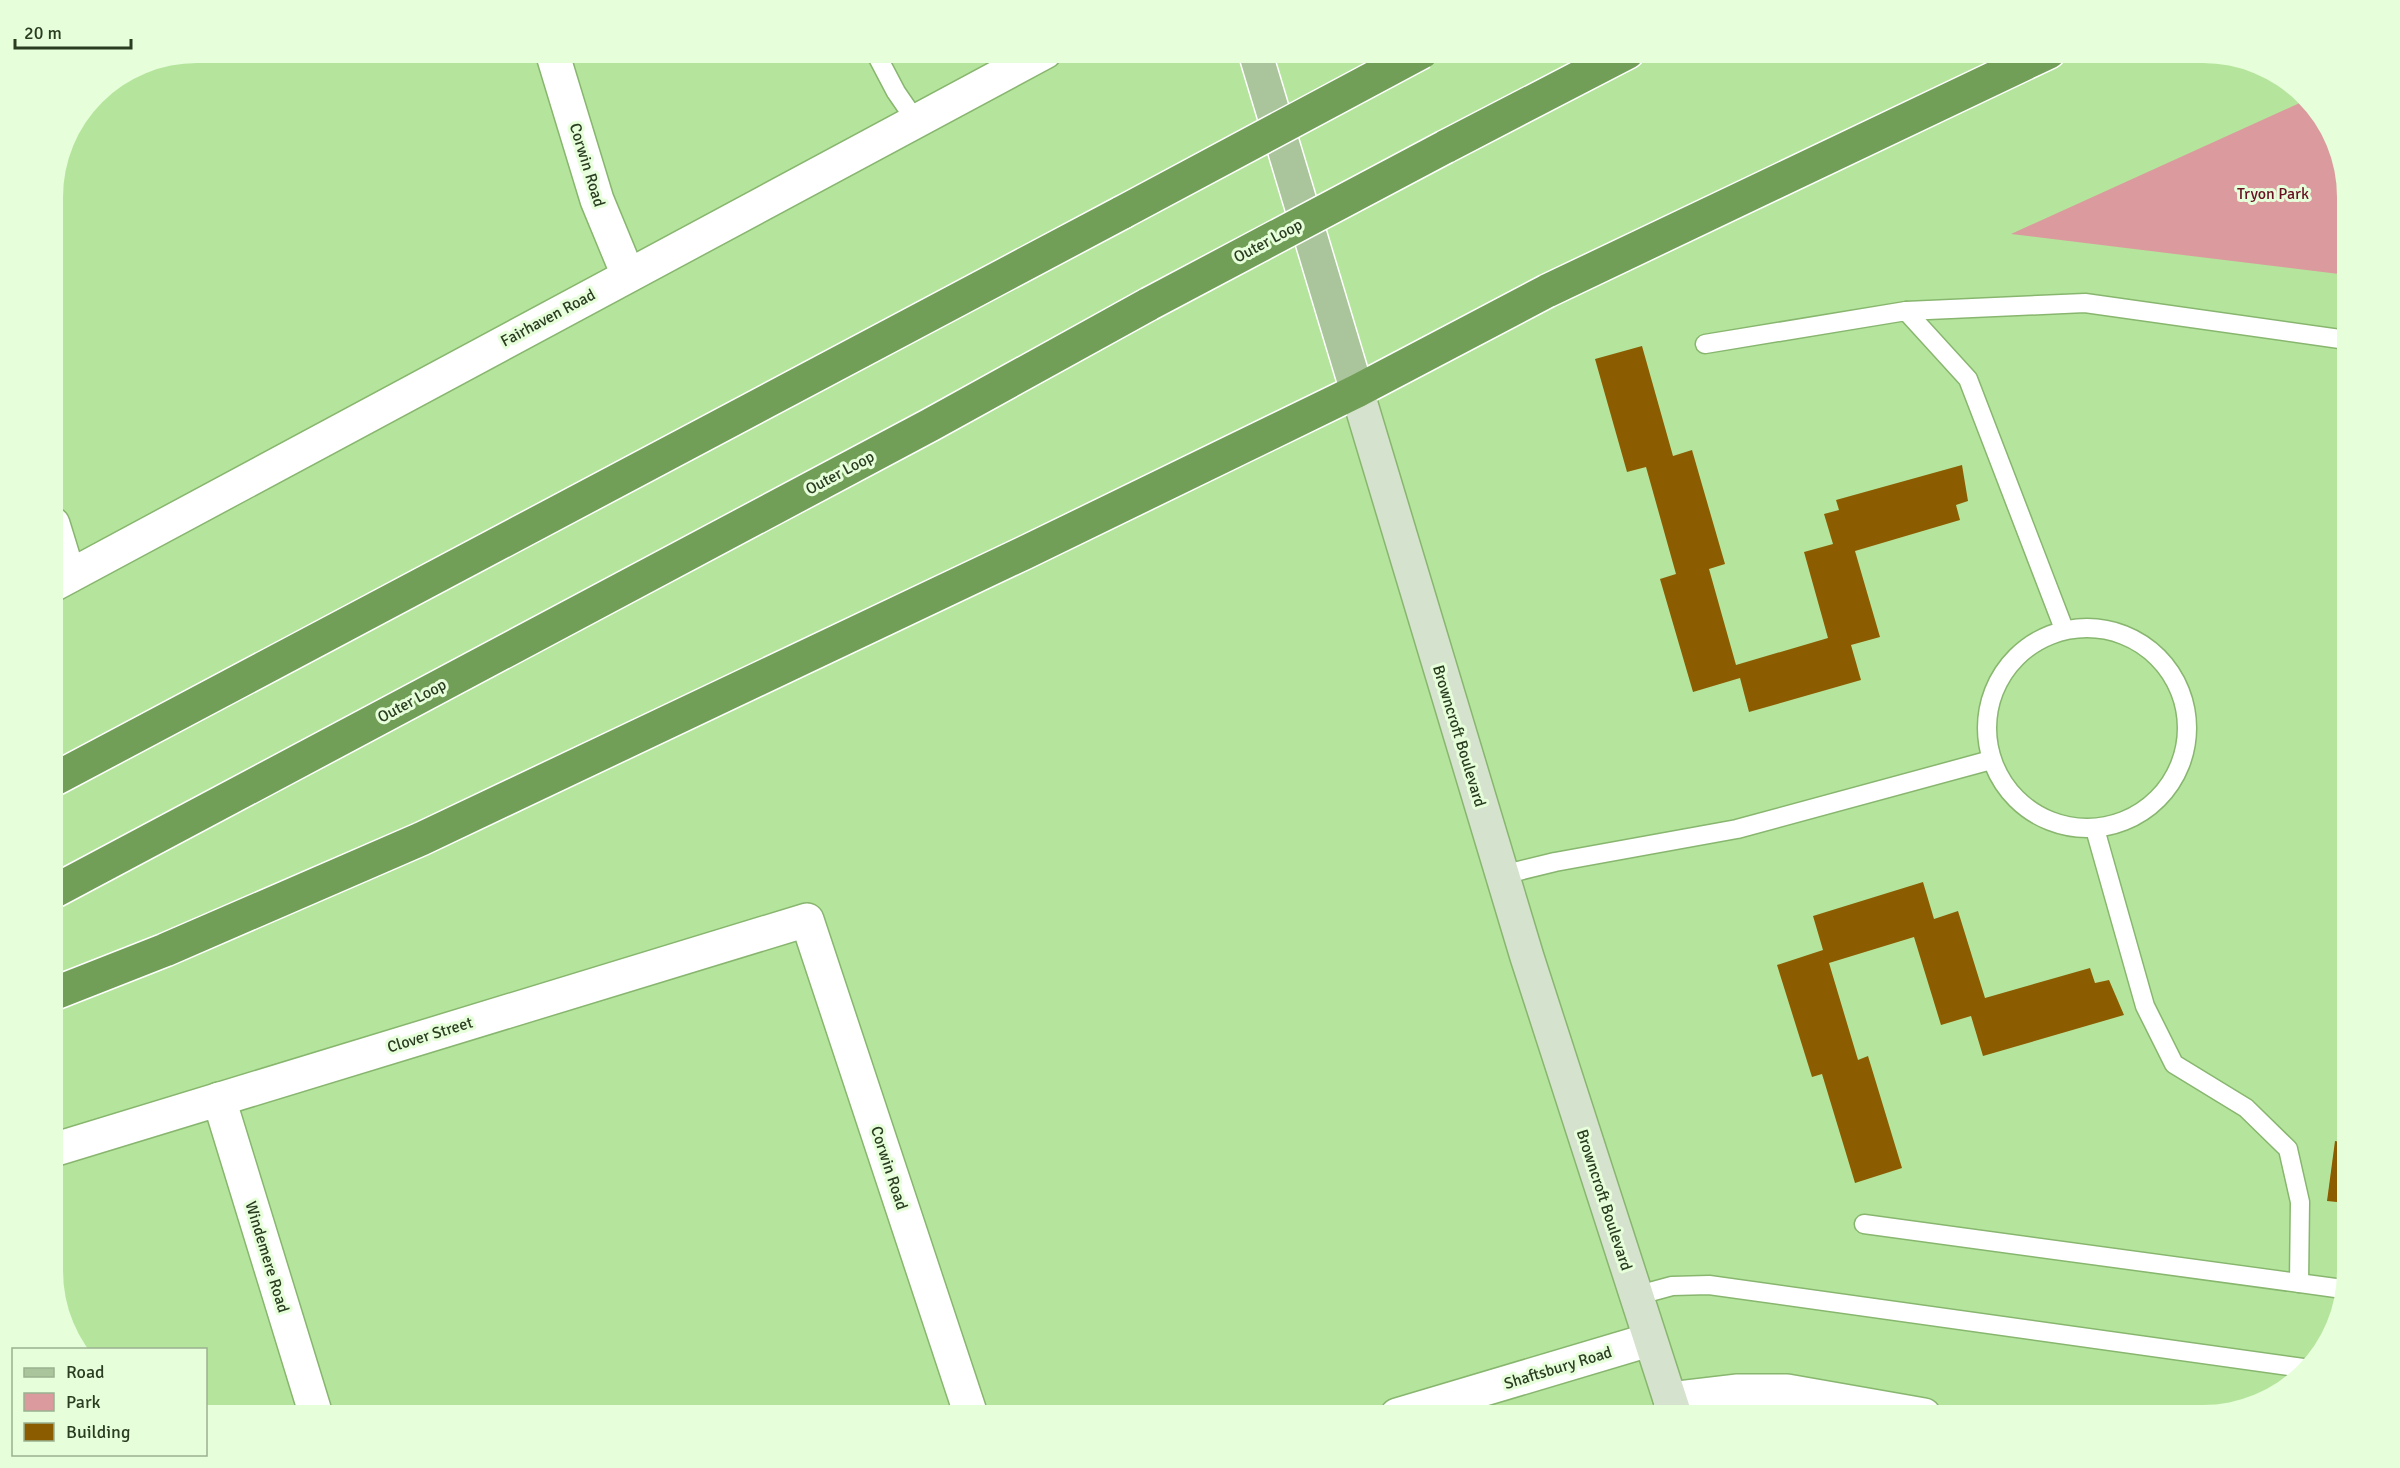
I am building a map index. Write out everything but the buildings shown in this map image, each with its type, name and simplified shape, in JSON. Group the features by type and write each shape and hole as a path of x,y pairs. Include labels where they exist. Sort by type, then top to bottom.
{"highway":[{"path":"63,775 774,400 1401,63"},
{"name":"Outer Loop","path":"63,887 930,425 1149,304 1607,63"},
{"path":"63,990 165,950 421,839 1024,553 1357,391 1557,286 2026,63"}],"main road":[{"name":"Browncroft Boulevard","path":"1258,63 1502,875 1649,1340 1672,1405"}],"street":[{"name":"Corwin Road","path":"555,63 600,208 628,275"},
{"name":"Fairhaven Road","path":"63,579 1024,63"},
{"name":"Corwin Road","path":"807,920 967,1405"},
{"name":"Clover Street","path":"63,1147 807,920"},
{"name":"Windemere Road","path":"219,1099 313,1405"},
{"name":"Shaftsbury Road","path":"1433,1405 1649,1340"},
{"path":"1681,1405 1738,1391 1787,1391 1864,1405"}],"lane":[{"path":"881,63 916,122"},
{"path":"1705,344 1906,311 2085,303 2337,339"},
{"path":"1906,311 1968,379 2064,629"},
{"path":"2097,627 2130,636 2157,655 2177,682 2188,713 2187,747 2176,778 2155,804 2127,822 2095,830 2061,826 2031,812 2007,790 1991,760 1986,727 1992,694 2008,664 2033,642 2064,629 2097,627"},
{"path":"1502,875 1555,861 1737,829 1991,760"},
{"path":"2095,830 2145,1006 2174,1064 2246,1108 2288,1149 2300,1202 2299,1283"},
{"path":"1864,1224 2336,1288"},
{"path":"1635,1296 1691,1284 1733,1288 2297,1367"}],"green space":[{"name":"Tryon Park","path":"2299,103 2319,130 2327,146 2337,188 2337,274 2011,234"}]}
